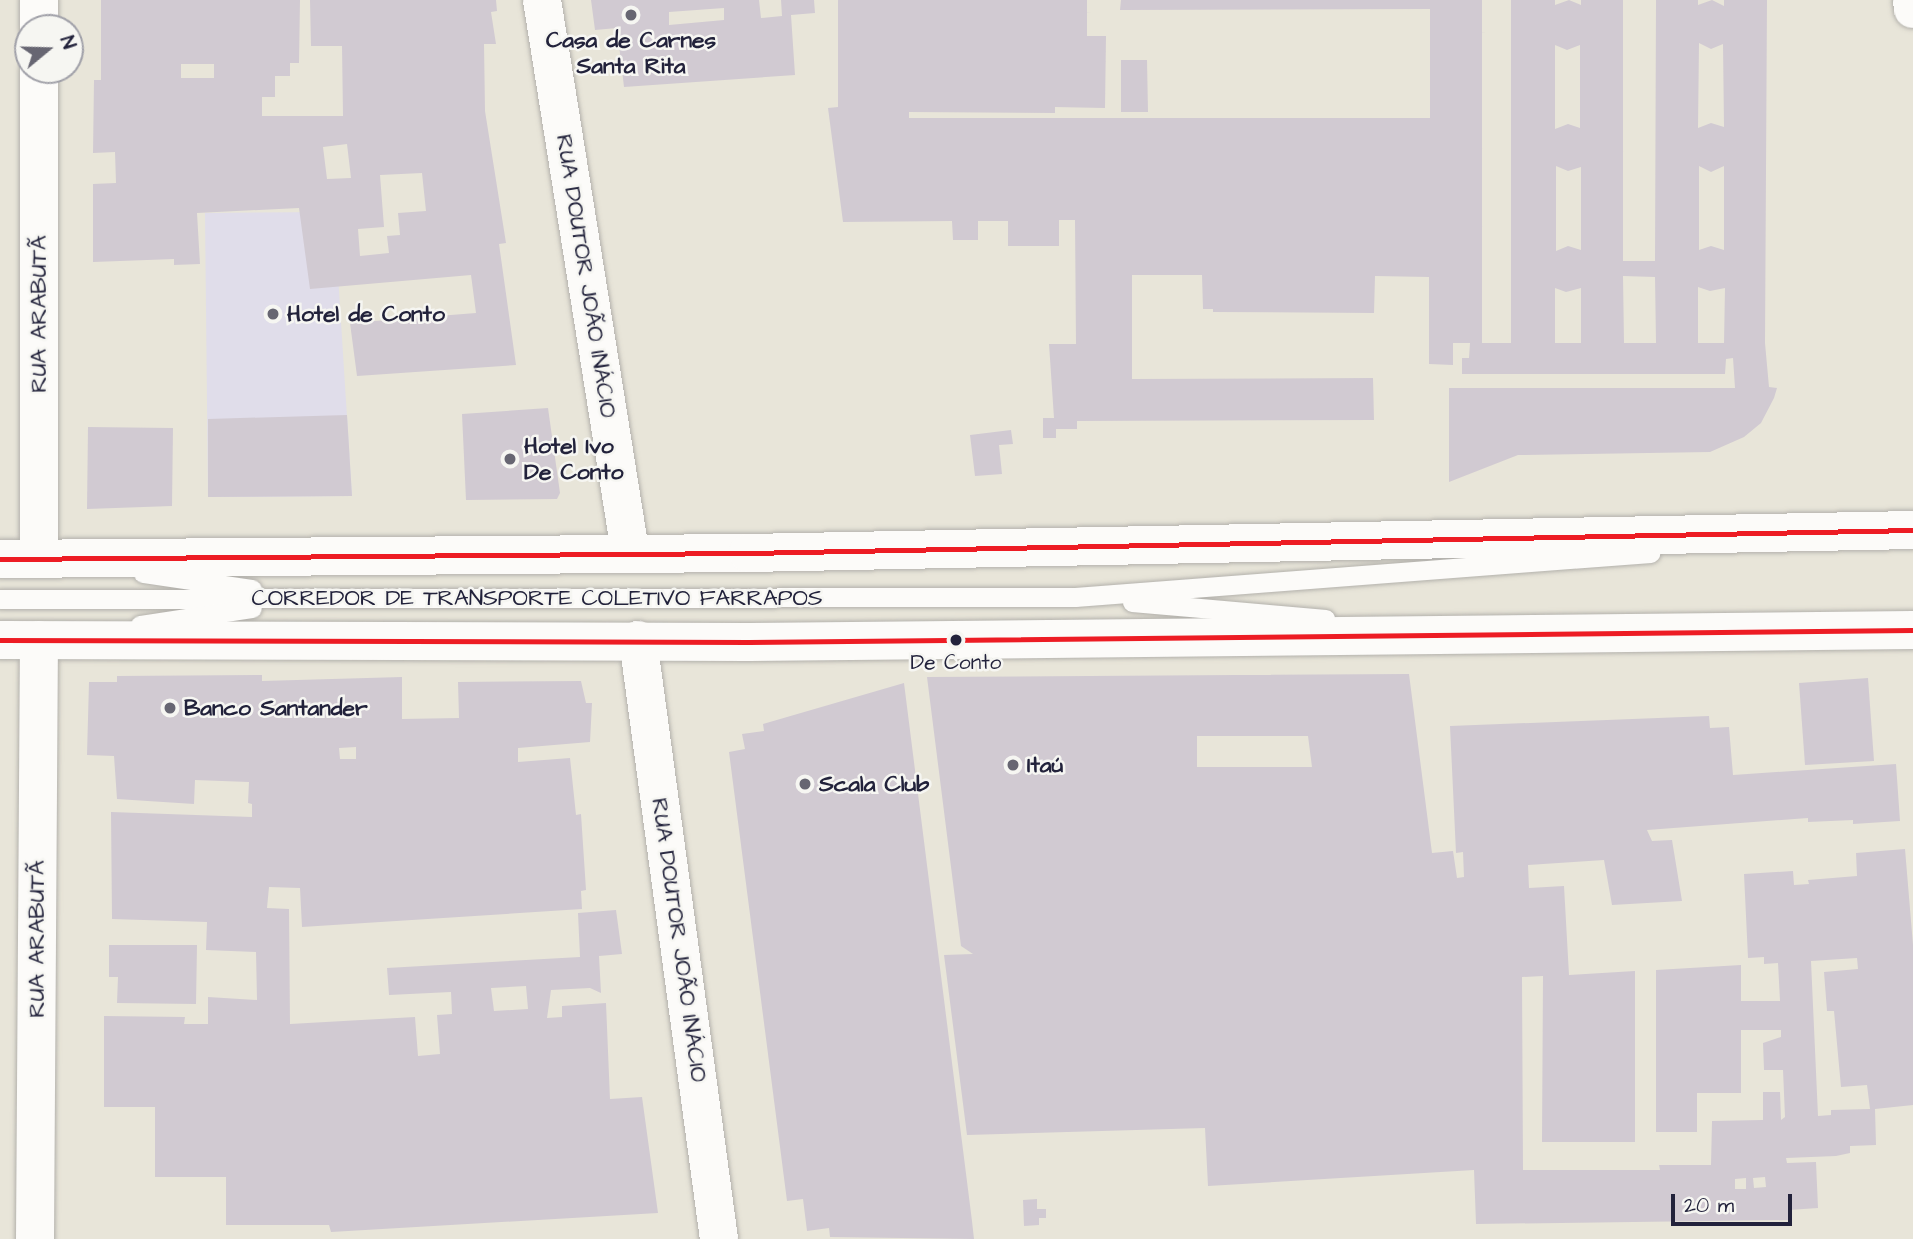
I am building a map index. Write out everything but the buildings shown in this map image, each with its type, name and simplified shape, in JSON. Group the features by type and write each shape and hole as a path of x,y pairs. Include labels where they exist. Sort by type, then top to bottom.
{"main road":[{"name":"RUA DOUTOR JOÃO INÁCIO","path":"542,0 630,551"},
{"path":"1912,0 1913,9"},
{"name":"RUA ARABUTÃ","path":"39,84 39,559"},
{"path":"0,559 630,551 748,553 1913,531"},
{"path":"0,640 638,640 1913,630"},
{"name":"RUA ARABUTÃ","path":"35,1239 39,640"},
{"name":"RUA DOUTOR JOÃO INÁCIO","path":"638,640 719,1239"}],"lane":[{"name":"CORREDOR DE TRANSPORTE COLETIVO FARRAPOS","path":"0,599 1075,597 1913,531"},
{"path":"39,559 319,598"},
{"name":"CORREDOR DE TRANSPORTE COLETIVO FARRAPOS","path":"1075,597 1465,632"},
{"path":"39,640 319,598"}],"shaded area":[{"name":"Hotel de Conto","path":"334,212 352,496 208,497 205,213"}],"transit line":[{"path":"0,559 748,553 1913,530"},
{"path":"0,640 749,642 1913,630"}],"place":[{"name":"Casa de Carnes Santa Rita","path":"631,15"},
{"name":"Hotel de Conto","path":"273,314"},
{"name":"Hotel Ivo De Conto","path":"510,459"},
{"name":"De Conto","path":"956,640"},
{"name":"Banco Santander","path":"170,708"},
{"name":"Itaú","path":"1013,765"},
{"name":"Scala Club","path":"805,784"}]}
